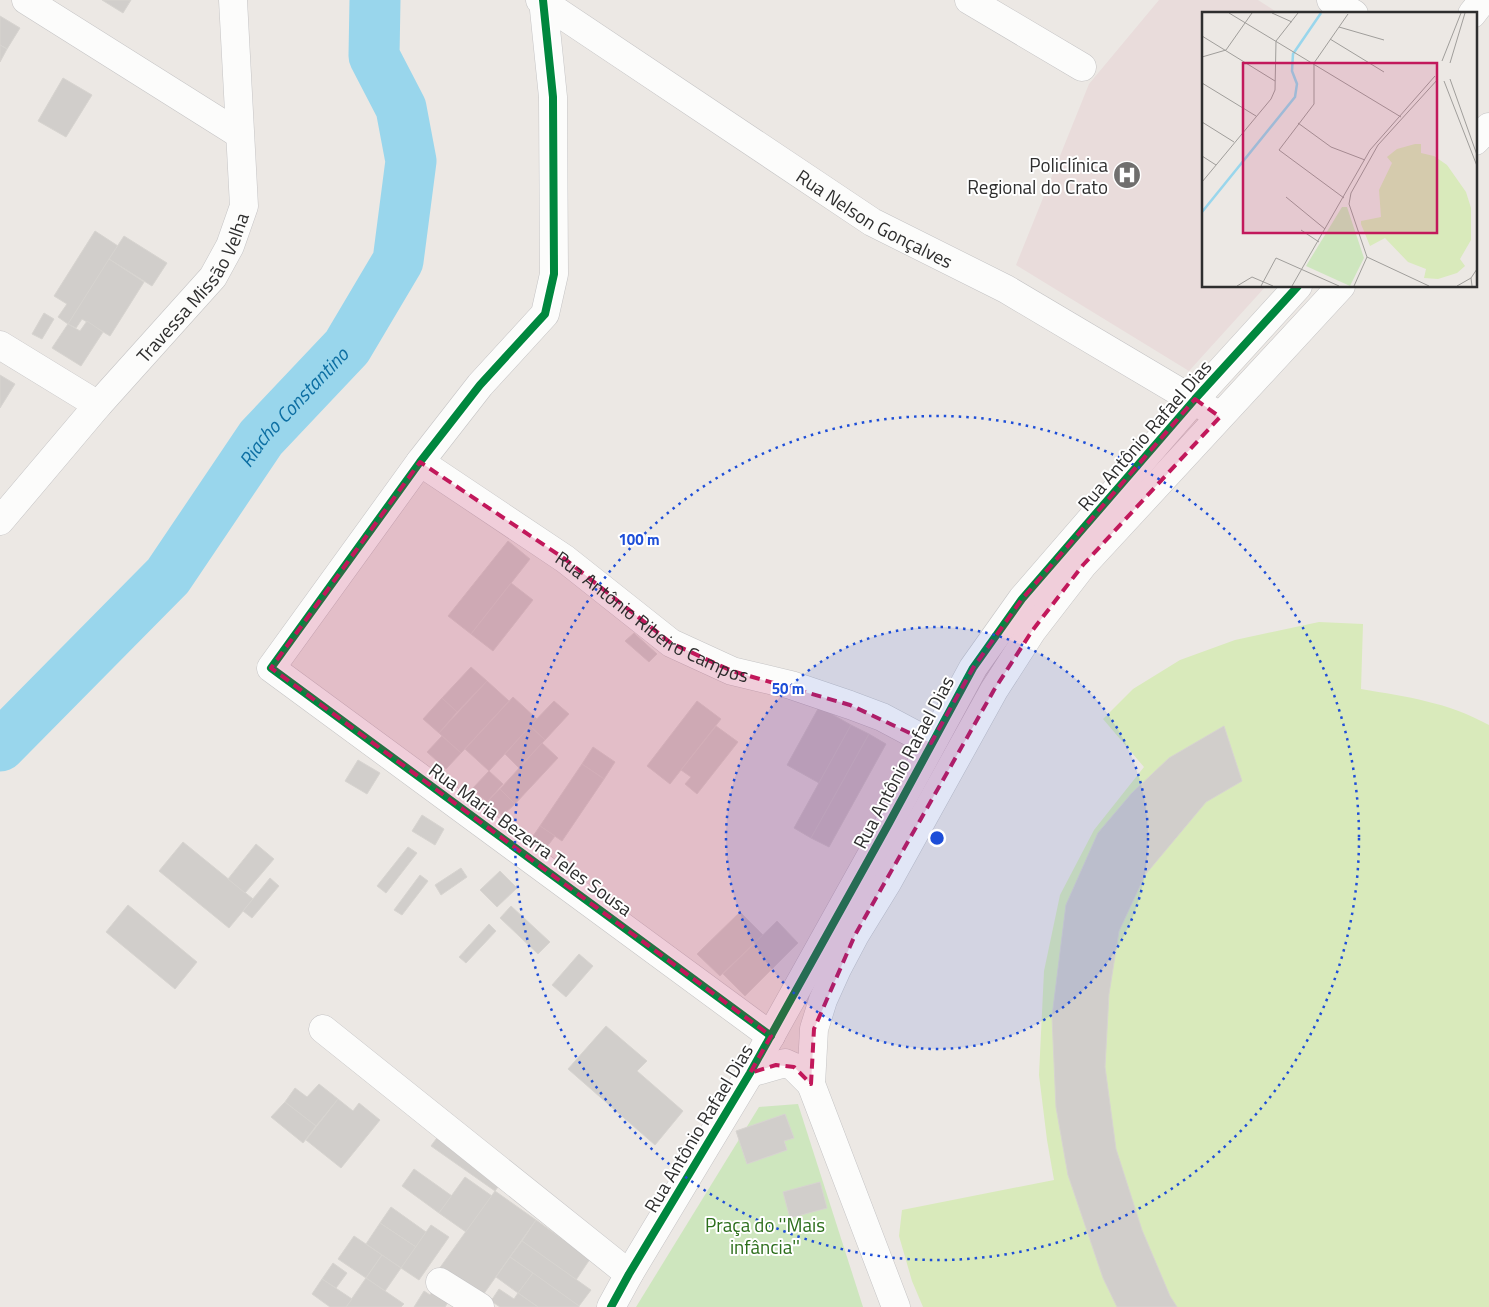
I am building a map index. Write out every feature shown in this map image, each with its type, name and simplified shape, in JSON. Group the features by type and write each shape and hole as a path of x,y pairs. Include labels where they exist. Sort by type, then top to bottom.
{"street":[{"path":"26,0 239,134"},
{"name":"Travessa Missão Velha","path":"0,521 98,405 213,277 230,246 244,206 233,0"},
{"path":"420,462 480,385 545,314 554,274 553,107 542,0"},
{"name":"Rua Nelson Gonçalves","path":"542,0 872,222 1006,289 1195,400 1220,417"},
{"path":"969,0 1082,67"},
{"path":"1331,0 1351,12"},
{"path":"1474,12 1483,0"},
{"path":"1476,109 1489,121"},
{"path":"1476,140 1489,126"},
{"name":"Rua Antônio Rafael Dias","path":"611,1307 771,1036 973,668 1022,599 1195,400 1296,288"},
{"path":"896,1307 811,1084 814,1029 823,1000 855,935 887,883 994,690 1032,631 1083,565 1339,288"},
{"path":"0,345 98,405"},
{"name":"Rua Maria Bezerra Teles Sousa","path":"420,462 272,668 771,1036"},
{"name":"Rua Antônio Ribeiro Campos","path":"420,462 565,559 671,643 732,671 791,685 850,704 882,717 931,743"},
{"path":"888,825 913,836"},
{"path":"323,1029 629,1274"},
{"path":"750,1073 785,1063 794,1067 811,1084"},
{"path":"440,1282 480,1307"}],"highlighted area":[{"path":"1195,399 1220,417 1083,565 1032,631 994,690 855,935 814,1029 811,1084 794,1067 776,1065 750,1073 771,1036 271,668 420,462 565,559 671,643 732,671 850,705 931,743 973,668 1022,599"}],"shaded area":[{"name":"Policlínica Regional do Crato","path":"1159,0 1258,0 1277,12 1202,12 1202,288 1264,288 1189,371 1016,265 1089,84"}],"green space":[{"path":"1319,622 1363,624 1361,689 1442,706 1489,725 1489,1307 923,1307 912,1281 899,1236 902,1210 1054,1180 1039,1075 1044,971 1060,895 1094,830 1144,767 1103,719 1133,689 1180,660 1235,640"},
{"name":"Praça do ''Mais infância''","path":"798,1104 863,1307 636,1307 759,1107"}],"building":[{"path":"102,0 131,0 123,13"},
{"path":"0,16 20,28 7,49 0,45"},
{"path":"0,45 7,49 0,62"},
{"path":"63,78 92,95 66,137 38,121"},
{"path":"95,231 118,246 68,324 58,317 67,304 54,296"},
{"path":"124,236 167,263 152,286 109,259"},
{"path":"109,259 144,282 110,336 82,319 76,328 68,324"},
{"path":"44,313 54,319 42,339 32,334"},
{"path":"87,321 103,332 81,366 52,348 68,324 80,331"},
{"path":"0,375 15,384 0,408"},
{"path":"508,541 530,559 471,634 448,616"},
{"path":"511,583 533,600 493,651 471,634"},
{"path":"634,633 657,654 649,662 625,641"},
{"path":"471,667 487,681 457,712 442,698"},
{"path":"487,681 509,701 461,753 439,733"},
{"path":"513,697 537,719 489,771 465,749"},
{"path":"442,698 457,712 439,733 423,719"},
{"path":"554,701 569,714 545,740 530,726"},
{"path":"697,701 721,719 670,784 647,766"},
{"path":"819,707 851,725 819,783 787,765"},
{"path":"851,725 869,734 811,838 794,828"},
{"path":"530,726 545,740 519,768 505,754"},
{"path":"716,726 738,742 697,794 685,784 691,777 681,770"},
{"path":"1224,726 1242,781 1206,802 1145,875 1119,931 1109,994 1105,1067 1116,1149 1142,1230 1170,1296 1177,1307 1117,1307 1103,1278 1068,1175 1056,1107 1052,1017 1066,905 1098,833 1132,793 1169,758"},
{"path":"869,734 886,744 829,847 811,838"},
{"path":"442,736 461,753 446,769 427,752"},
{"path":"542,743 558,758 515,804 500,789"},
{"path":"593,747 615,762 604,779 582,764"},
{"path":"358,760 380,773 367,794 345,781"},
{"path":"582,764 604,779 562,841 540,826"},
{"path":"489,771 503,784 487,802 472,789"},
{"path":"500,789 515,804 502,816 487,802"},
{"path":"422,815 444,829 435,845 412,831"},
{"path":"540,826 555,836 546,848 531,839"},
{"path":"183,842 253,899 229,928 159,871"},
{"path":"256,844 274,859 245,893 228,879"},
{"path":"408,847 417,853 386,893 377,886"},
{"path":"461,868 467,877 441,895 435,885"},
{"path":"500,871 517,888 497,907 480,890"},
{"path":"420,875 428,881 402,915 394,910"},
{"path":"270,878 279,886 252,918 243,911"},
{"path":"128,905 197,962 175,989 106,932"},
{"path":"511,906 550,942 538,954 500,918"},
{"path":"740,912 763,935 720,976 697,954"},
{"path":"777,921 798,943 745,996 723,974"},
{"path":"489,924 496,931 466,963 459,957"},
{"path":"579,954 593,966 566,997 552,985"},
{"path":"606,1026 647,1061 637,1071 683,1111 655,1145 568,1069"},
{"path":"319,1084 338,1099 316,1126 285,1102 295,1088 307,1097"},
{"path":"338,1099 353,1111 359,1103 380,1120 341,1168 306,1140"},
{"path":"285,1102 316,1126 303,1143 271,1117"},
{"path":"785,1114 794,1138 784,1141 787,1150 747,1164 736,1131"},
{"path":"442,1131 506,1176 495,1191 431,1146"},
{"path":"414,1169 452,1196 439,1213 402,1186"},
{"path":"465,1177 492,1196 466,1232 439,1213"},
{"path":"820,1182 827,1208 790,1218 783,1192"},
{"path":"495,1191 536,1220 483,1295 453,1274 451,1277 439,1269"},
{"path":"391,1207 426,1232 416,1247 380,1223"},
{"path":"536,1220 590,1259 576,1280 522,1241"},
{"path":"380,1223 416,1247 401,1268 366,1244"},
{"path":"431,1225 449,1237 419,1280 401,1268"},
{"path":"354,1236 382,1255 366,1278 338,1259"},
{"path":"522,1241 591,1290 579,1306 510,1257"},
{"path":"382,1255 401,1268 385,1291 366,1278"},
{"path":"510,1257 533,1273 518,1293 496,1277"},
{"path":"333,1263 347,1273 336,1288 322,1279"},
{"path":"533,1273 579,1307 538,1307 518,1293"},
{"path":"366,1278 404,1304 401,1307 346,1307"},
{"path":"322,1279 352,1299 346,1307 330,1307 312,1294"},
{"path":"436,1286 452,1296 445,1307 414,1307 424,1291 430,1295"},
{"path":"499,1289 514,1299 518,1293 538,1307 500,1307 491,1301"}],"waterway":[{"name":"Riacho Constantino","path":"0,746 168,576 261,438 347,347 398,261 411,161 401,108 374,56 375,0"}],"cycle path":[{"path":"543,0 553,97 554,274 545,314 480,385 420,462 271,668 771,1036"},
{"path":"611,1307 750,1073 973,668 1022,599 1195,399 1296,288"}],"place":[{"name":"Policlínica Regional do Crato","path":"1127,175"}]}
